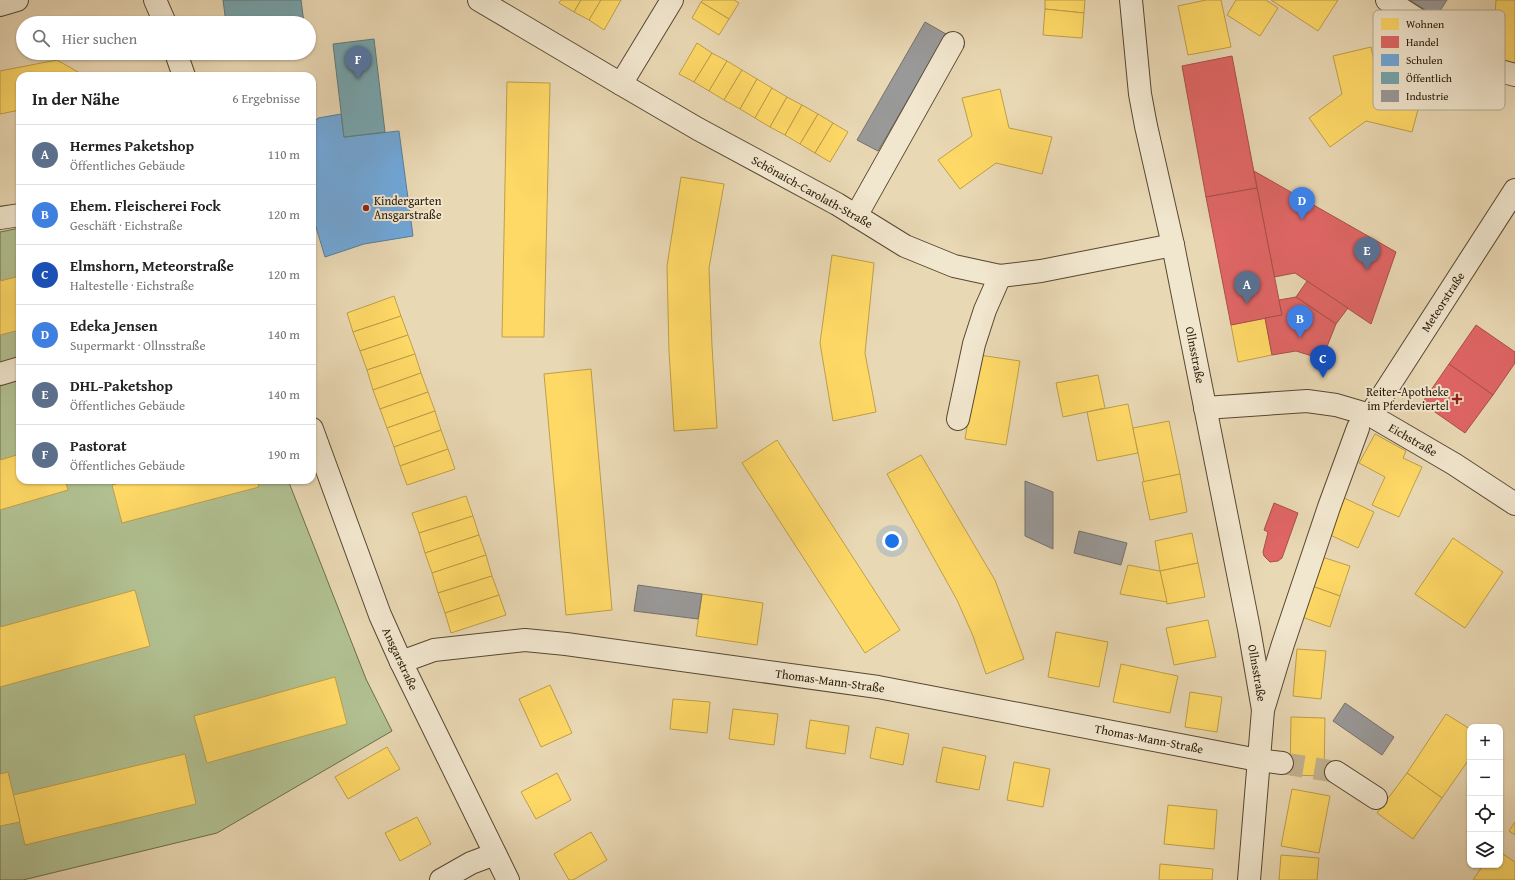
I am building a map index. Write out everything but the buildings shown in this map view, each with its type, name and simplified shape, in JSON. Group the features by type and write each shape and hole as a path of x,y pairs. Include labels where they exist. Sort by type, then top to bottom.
{"street":[{"path":"0,5 17,0"},
{"path":"155,0 162,16"},
{"name":"Schönaich-Carolath-Straße","path":"479,0 698,129 856,216 905,246 954,266 1000,276 1041,271 1173,245"},
{"path":"621,84 672,0"},
{"name":"Ollnsstraße","path":"1131,0 1141,100 1173,245 1248,622 1263,710"},
{"path":"1387,0 1403,10"},
{"path":"856,216 953,43"},
{"path":"178,60 183,72"},
{"path":"1505,72 1515,75"},
{"name":"Meteorstraße","path":"1364,422 1515,190"},
{"path":"0,218 16,216"},
{"path":"958,419 974,344 985,310 1000,276"},
{"path":"0,374 16,369"},
{"name":"Eichstraße","path":"1205,408 1307,401 1336,405 1364,422 1454,464 1515,504"},
{"name":"Ollnsstraße","path":"1250,880 1263,710 1326,514 1364,422"},
{"name":"Ansgarstraße","path":"316,440 380,615 401,662 508,880"},
{"name":"Thomas-Mann-Straße","path":"401,662 434,650 525,640 566,644 878,687 1258,760 1282,763"},
{"path":"1336,772 1376,798"},
{"path":"441,880 471,864 495,854"}],"green space":[{"path":"16,229 16,484 290,484 366,679 392,731 217,833 23,880 0,880 0,232"}],"tunnel":[{"path":"1282,763 1336,772"}],"place":[{"name":"Pastorat","path":"358,79"},
{"name":"Kindergarten Ansgarstraße","path":"366,208"},
{"name":"Edeka Jensen","path":"1302,220"},
{"name":"DHL-Paketshop","path":"1367,270"},
{"name":"Hermes Paketshop","path":"1247,304"},
{"name":"Ehem. Fleischerei Fock","path":"1300,338"},
{"name":"Elmshorn, Meteorstraße","path":"1323,378"},
{"name":"Reiter-Apotheke im Pferdeviertel","path":"1457,399"}]}
